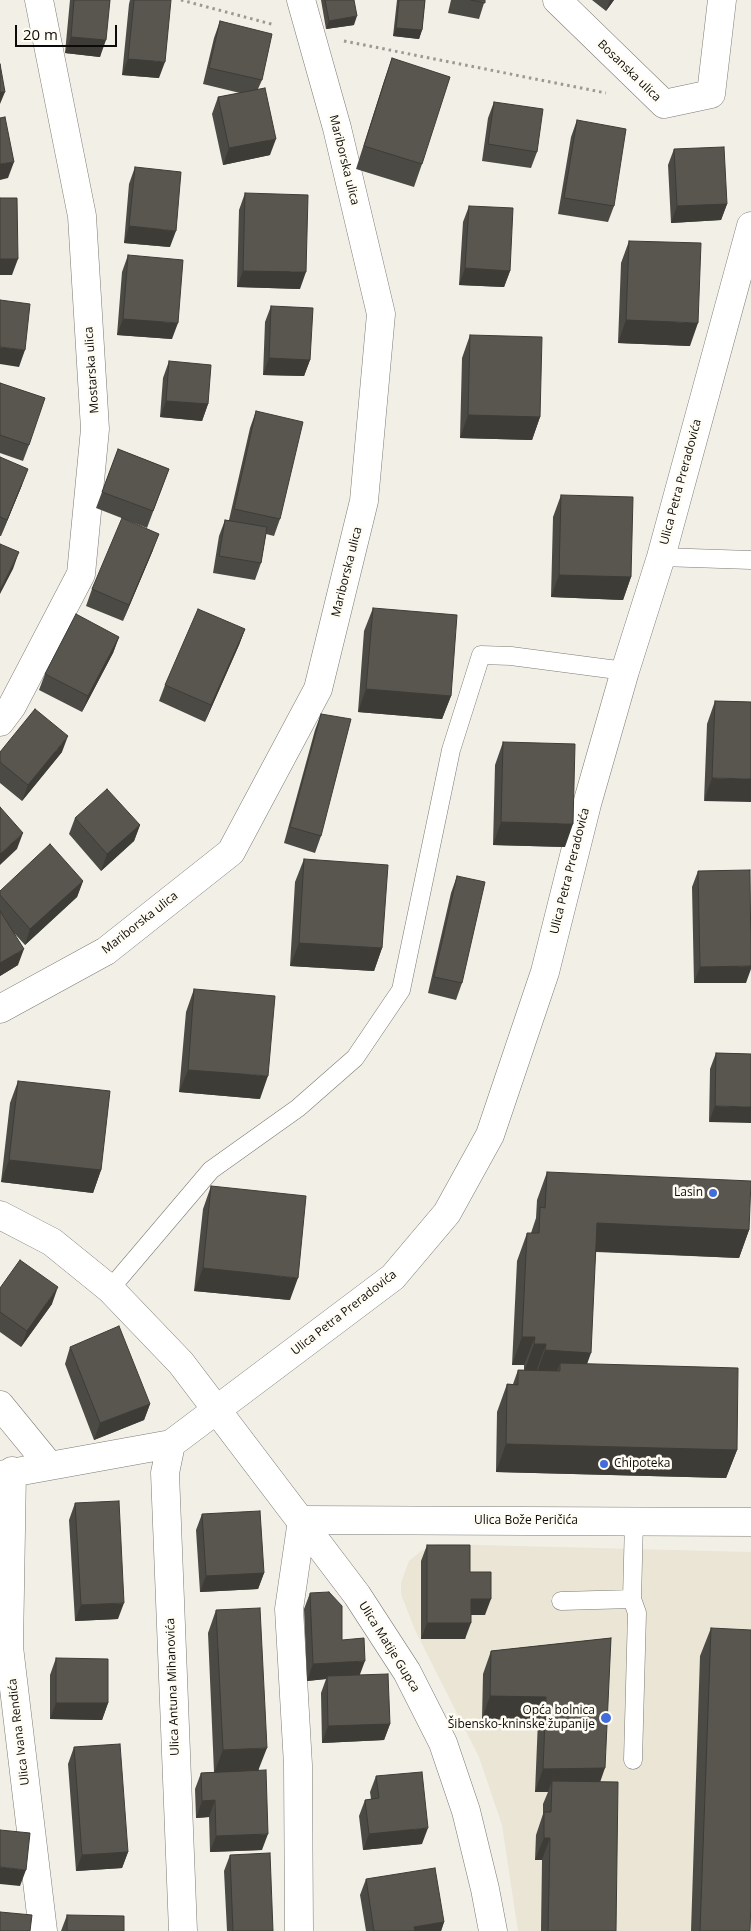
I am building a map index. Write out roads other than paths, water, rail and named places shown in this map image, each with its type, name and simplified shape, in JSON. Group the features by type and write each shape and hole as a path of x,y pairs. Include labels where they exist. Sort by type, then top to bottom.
{"street":[{"name":"Mostarska ulica","path":"0,722 12,706 81,574 95,429 82,216 39,0"},
{"name":"Mariborska ulica","path":"0,1010 106,951 231,852 318,689 364,501 382,314 337,128 309,34 301,0"},
{"name":"Bosanska ulica","path":"557,0 664,104 711,94 722,0"},
{"name":"Ulica Petra Preradovića","path":"171,1444 393,1277 447,1213 490,1135 546,972 587,804 625,671 661,557 751,226"},
{"name":"Ulica Matije Gupca","path":"0,1215 52,1242 110,1289 181,1363 302,1520 357,1595 407,1672 443,1743 466,1811 493,1931"},
{"path":"0,1405 49,1465"},
{"path":"6,1473 171,1444"},
{"name":"Ulica Antuna Mihanovića","path":"171,1444 165,1473 183,1931"},
{"name":"Ulica Ivana Rendića","path":"6,1473 9,1647 43,1931"},
{"path":"299,1931 298,1765 289,1609 302,1520"},
{"name":"Ulica Bože Peričića","path":"302,1520 751,1522"}],"lane":[{"path":"661,557 751,560"},
{"path":"110,1289 211,1170 298,1108 356,1058 401,990 451,750 481,655 512,656 625,671"},
{"path":"633,1760 637,1613 632,1599 634,1521"},
{"path":"561,1602 632,1599"}],"place":[{"name":"Lasin","path":"713,1193"},
{"name":"Chipoteka","path":"604,1464"},
{"name":"Opća bolnica Šibensko-kninske županije","path":"606,1718"}]}
